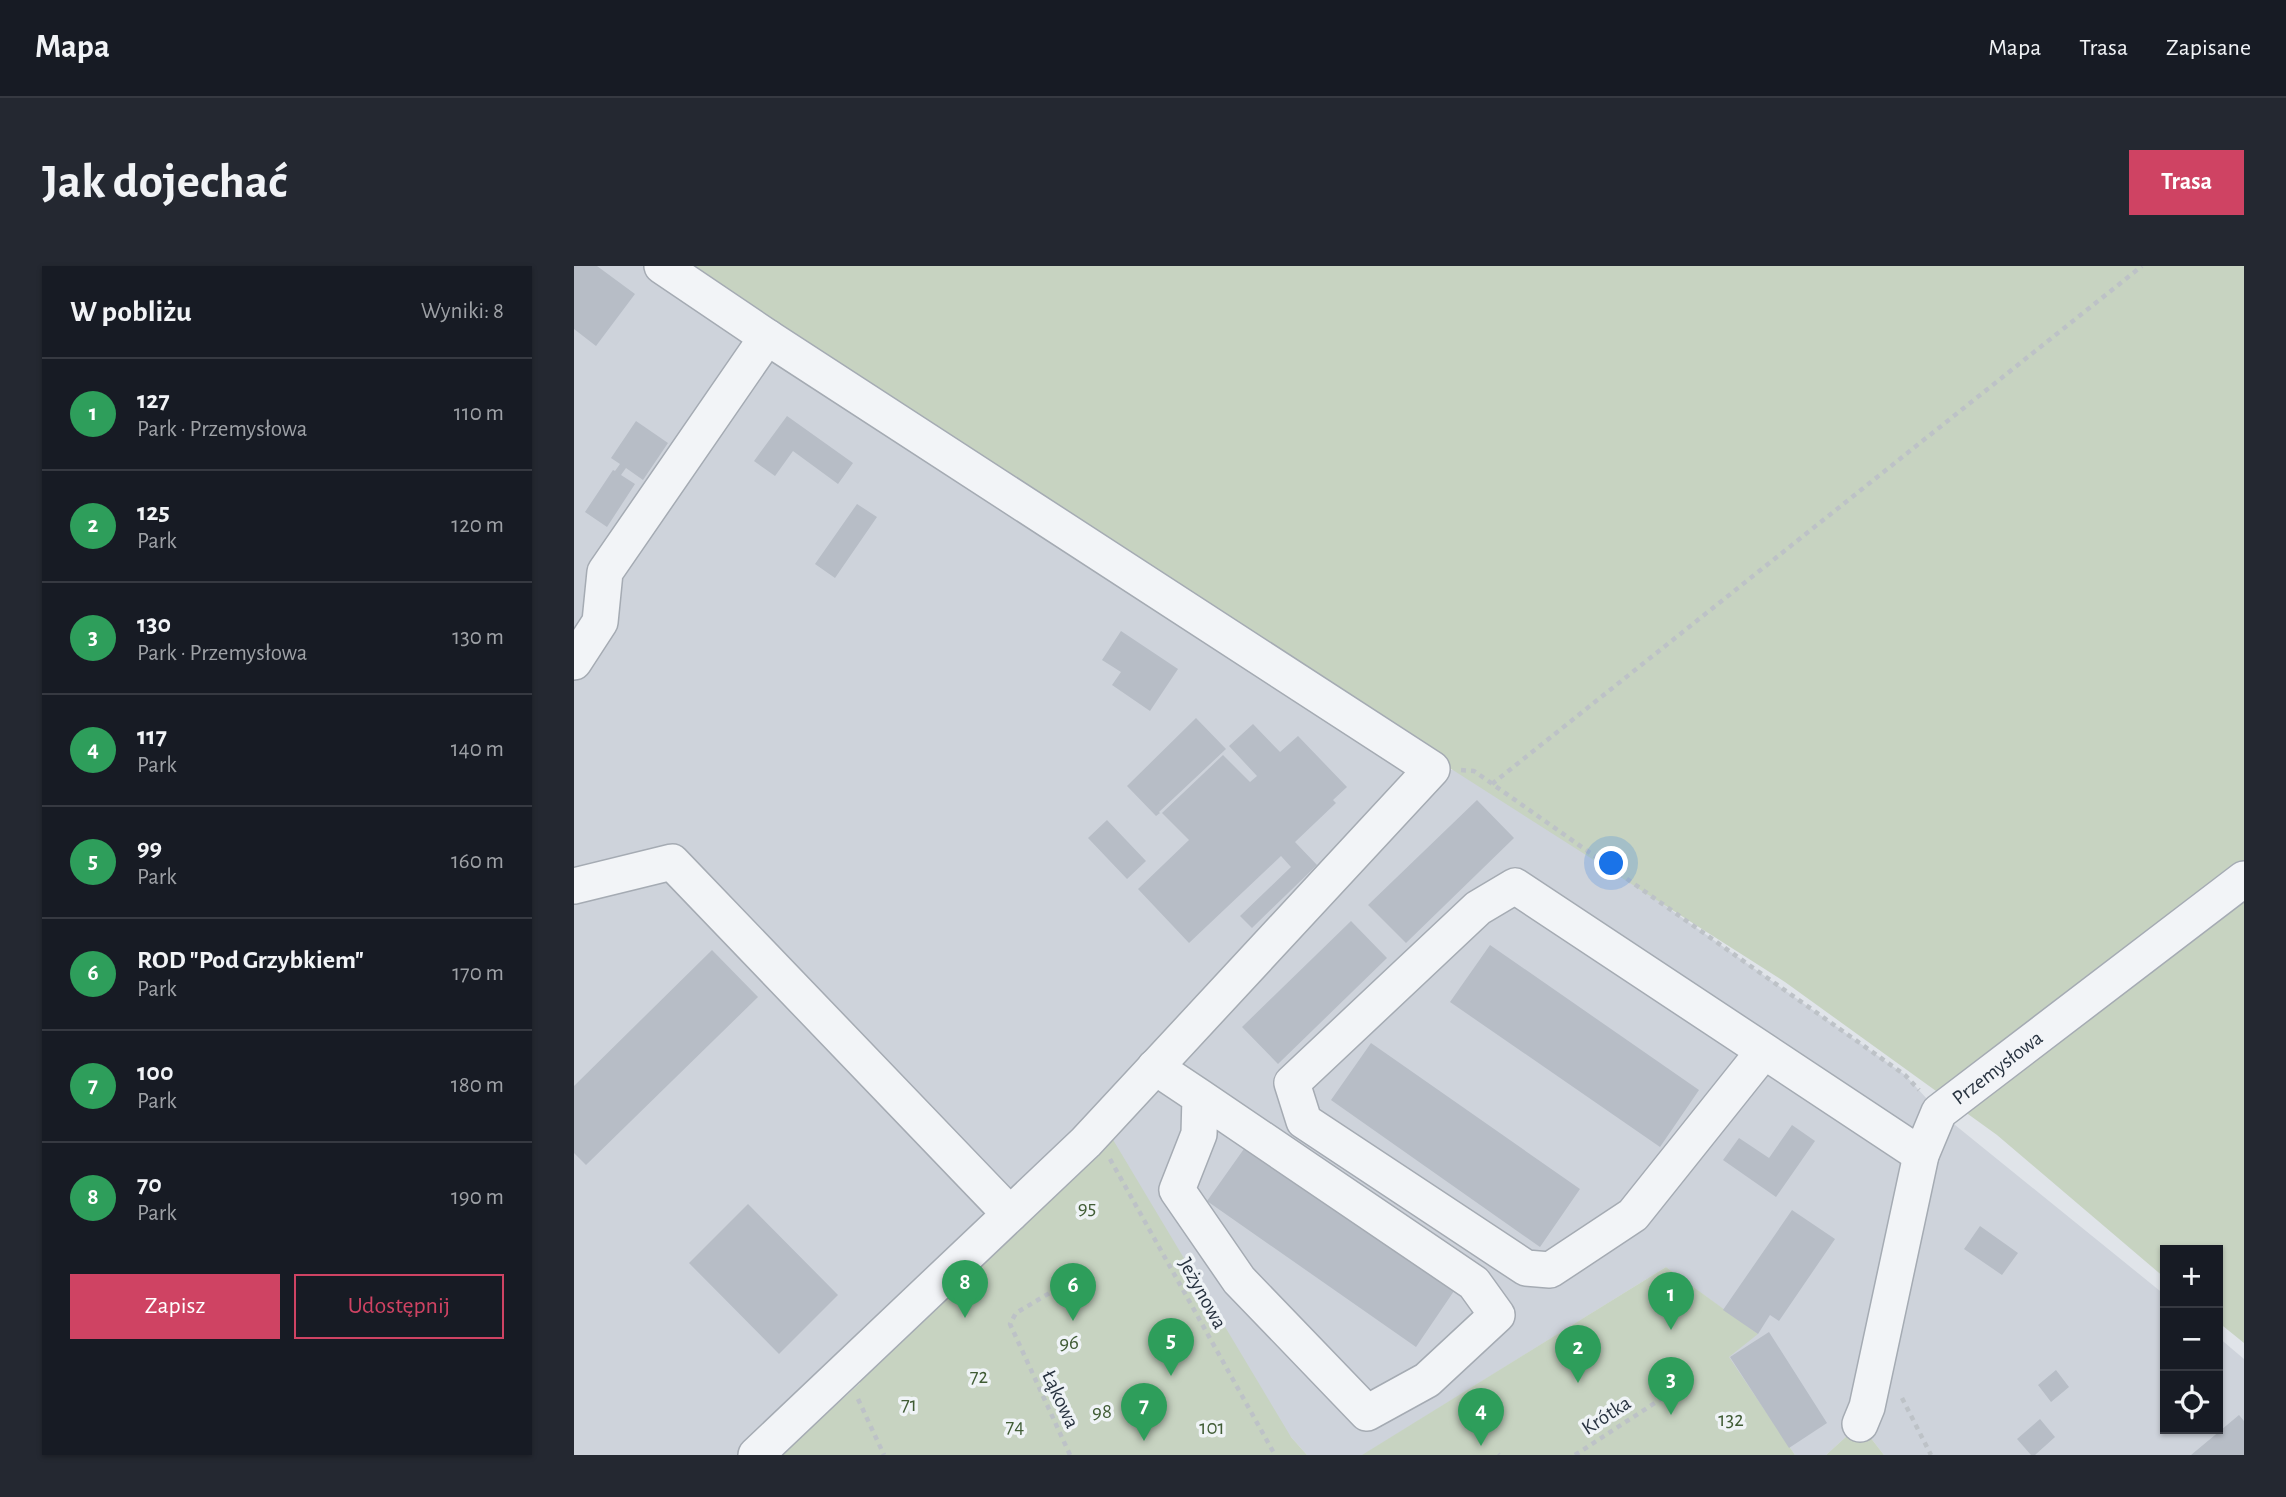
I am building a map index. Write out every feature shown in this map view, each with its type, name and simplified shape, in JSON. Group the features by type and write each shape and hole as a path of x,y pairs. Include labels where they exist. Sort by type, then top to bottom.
{"street":[{"path":"662,266 1432,769 1086,1142 756,1455"},
{"path":"574,662 600,622 606,572 767,337"},
{"path":"574,886 672,862 1010,1214"},
{"name":"Przemysłowa","path":"1860,1424 1867,1407 1921,1154 1939,1112 2244,879"},
{"path":"1764,1051 1633,1215 1550,1270 1526,1268 1304,1121 1292,1083 1478,908 1515,886 1921,1154"},
{"path":"1156,1067 1474,1283 1497,1315 1427,1380 1367,1413 1239,1280 1177,1190 1199,1134 1200,1097"}],"path":[{"path":"1492,784 2142,266"},
{"path":"1432,769 1474,771 1905,1075 1939,1112"},
{"name":"Jeżynowa","path":"1110,1159 1275,1455"},
{"name":"Łąkowa","path":"1070,1455 1010,1324 1016,1313 1083,1273"},
{"path":"1878,1354 1931,1455"},
{"name":"Krótka","path":"1574,1455 1690,1380"},
{"path":"854,1388 884,1455"}],"shaded area":[{"path":"574,266 658,266 1432,769 1474,771 1905,1075 1939,1112 2160,1291 2160,1434 2223,1434 2223,1341 2244,1359 2244,1455 1884,1455 1860,1424 1826,1455 1795,1455 1728,1357 1757,1334 1666,1267 1363,1455 1307,1455 1291,1437 994,1253 781,1455 574,1455"}],"green space":[{"path":"684,266 2244,266 2244,1343 2223,1326 2223,1245 2160,1245 2160,1274 1997,1135 1785,982 1373,719"},
{"path":"1112,1138 1291,1437 1307,1455 781,1455 860,1383 858,1377"},
{"name":"132","path":"1666,1267 1758,1334 1729,1357 1795,1455 1362,1455"},
{"path":"1860,1424 1884,1455 1826,1455"}],"building":[{"path":"574,266 597,266 635,294 596,346 574,329"},
{"path":"787,416 853,463 838,484 793,451 775,476 754,461"},
{"path":"636,421 668,443 643,480 626,468 621,475 635,484 607,527 585,512 613,470 620,464 611,458"},
{"path":"857,504 877,517 835,578 815,564"},
{"path":"1121,631 1178,669 1150,711 1112,685 1121,672 1102,660"},
{"path":"1196,718 1226,749 1156,816 1127,786"},
{"path":"1253,724 1280,752 1298,736 1347,787 1333,800 1336,803 1295,842 1317,865 1252,928 1240,916 1291,867 1281,856 1189,943 1138,889 1189,840 1162,813 1223,755 1250,782 1257,776 1229,746"},
{"path":"1477,800 1514,838 1406,943 1368,905"},
{"path":"1107,820 1146,861 1127,879 1088,838"},
{"path":"1351,921 1387,958 1278,1064 1242,1027"},
{"path":"1490,945 1699,1090 1660,1147 1450,1002"},
{"path":"712,950 758,997 586,1165 574,1153 574,1086"},
{"path":"1371,1043 1580,1189 1540,1247 1331,1100"},
{"path":"1792,1125 1815,1141 1776,1197 1723,1160 1739,1138 1769,1158"},
{"path":"1246,1146 1454,1291 1416,1347 1207,1201"},
{"path":"748,1204 838,1295 779,1354 689,1263"},
{"path":"1792,1210 1835,1239 1779,1321 1770,1315 1758,1334 1723,1310"},
{"path":"1980,1226 2018,1253 2002,1275 1964,1249"},
{"path":"1769,1332 1827,1423 1789,1448 1730,1357"},
{"path":"2056,1370 2069,1387 2051,1402 2038,1385"},
{"path":"2239,1415 2244,1421 2244,1455 2191,1455 2216,1434 2223,1434 2223,1428"},
{"path":"2040,1419 2055,1437 2035,1455 2031,1455 2017,1439"}],"place":[{"name":"70","path":"965,1318"},
{"name":"ROD \"Pod Grzybkiem\"","path":"1073,1321"},
{"name":"127","path":"1671,1330"},
{"name":"99","path":"1171,1376"},
{"name":"125","path":"1578,1383"},
{"name":"130","path":"1671,1415"},
{"name":"100","path":"1144,1441"},
{"name":"117","path":"1481,1446"}],"park label":[{"name":"95","path":"1087,1207"},
{"name":"96","path":"1069,1342"},
{"name":"72","path":"979,1376"},
{"name":"71","path":"909,1404"},
{"name":"98","path":"1102,1411"},
{"name":"74","path":"1015,1426"},
{"name":"101","path":"1212,1427"}]}
